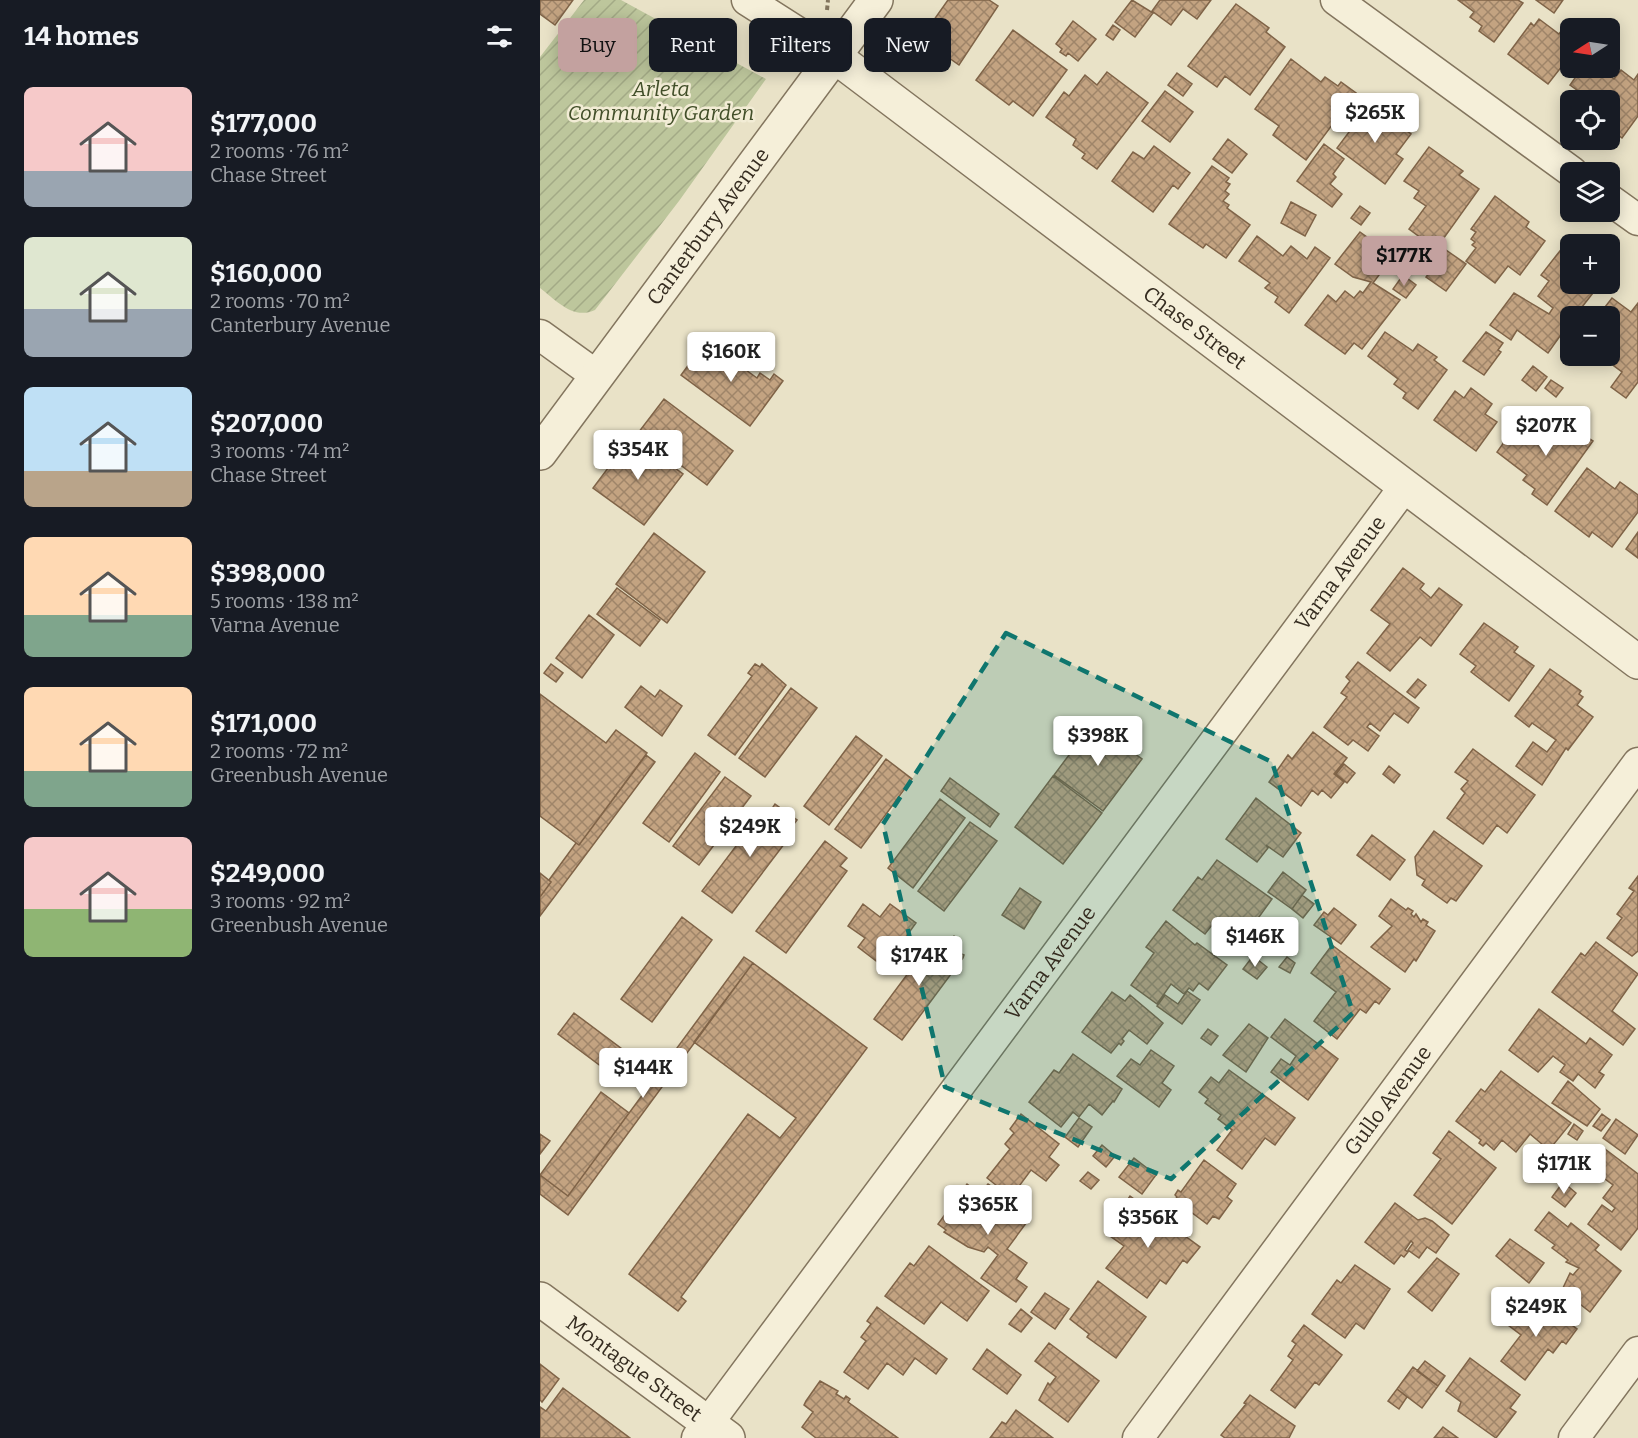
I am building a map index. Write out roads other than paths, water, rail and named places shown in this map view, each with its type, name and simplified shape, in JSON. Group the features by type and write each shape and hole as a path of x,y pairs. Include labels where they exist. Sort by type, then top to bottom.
{"street":[{"name":"Chase Street","path":"747,0 775,18"},
{"name":"Canterbury Avenue","path":"852,31 876,0"},
{"path":"1336,0 1560,163"},
{"name":"Chase Street","path":"852,69 1638,662"},
{"name":"Canterbury Avenue","path":"540,453 821,72"},
{"path":"1620,207 1638,220"},
{"path":"540,335 597,376"},
{"name":"Varna Avenue","path":"711,1433 1405,486"},
{"name":"Gullo Avenue","path":"1138,1438 1638,763"},
{"name":"Montague Street","path":"540,1299 711,1433"},
{"path":"1574,1438 1638,1352"}],"park label":[{"name":"Arleta Community Garden","path":"661,101"}]}
